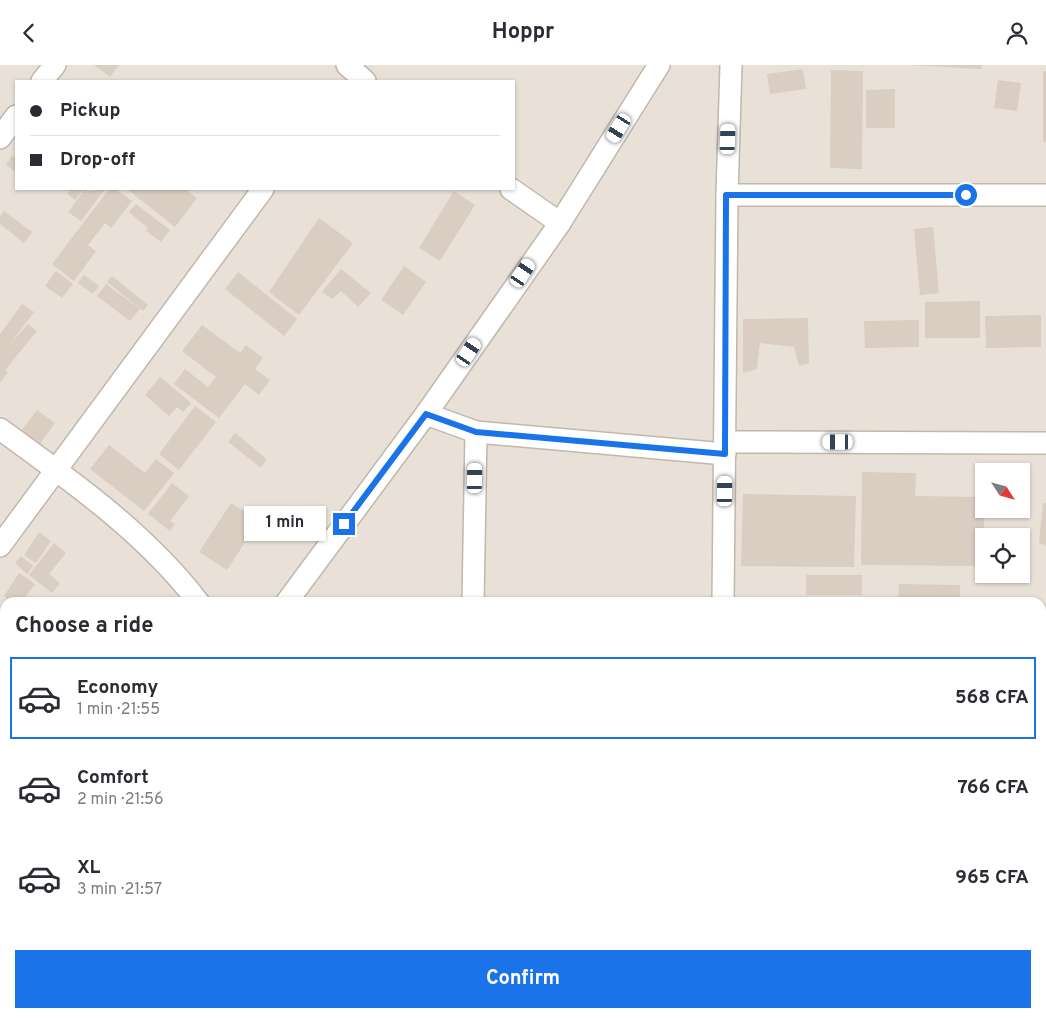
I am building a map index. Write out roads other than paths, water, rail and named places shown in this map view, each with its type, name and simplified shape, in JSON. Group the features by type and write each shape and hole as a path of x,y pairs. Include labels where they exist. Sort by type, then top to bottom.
{"street":[{"path":"43,80 55,65"},
{"path":"290,597 426,414 560,223 659,65"},
{"path":"723,597 726,195 731,65"},
{"path":"0,546 262,190"},
{"path":"511,190 560,223"},
{"path":"726,195 1046,195"},
{"path":"426,414 476,432 725,448 1046,443"},
{"path":"0,429 57,471 138,537 195,597"},
{"path":"473,597 476,432"}]}
